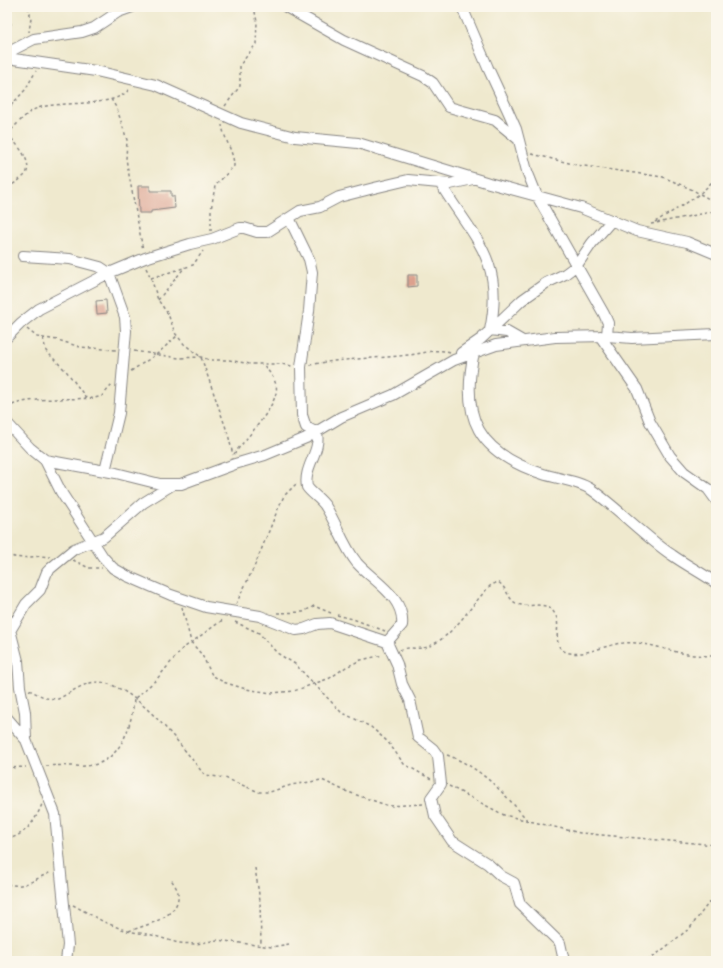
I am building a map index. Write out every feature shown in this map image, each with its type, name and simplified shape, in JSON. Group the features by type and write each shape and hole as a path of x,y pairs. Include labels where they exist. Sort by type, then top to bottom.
{"street":[{"path":"7,53 27,42 82,32 94,28 118,12 132,7"},
{"path":"286,7 344,40 424,76 433,83 449,107 496,120 518,139"},
{"path":"462,7 508,110 537,196 577,265 608,323 603,336"},
{"path":"7,58 39,64 96,71 156,85 221,113 240,123 308,139 358,143 596,213 637,231 687,242 716,254"},
{"path":"7,337 39,309 109,273 143,259 190,244 212,239 240,228 258,232 267,232 300,211 320,207 339,198 374,188 408,180 440,183 460,182 474,178"},
{"path":"440,183 472,229 487,257 491,269 494,302 490,330"},
{"path":"289,218 309,260 312,272 309,312 301,367 303,420 306,427 317,433"},
{"path":"7,423 30,448 45,460 172,485 190,482 235,464 265,455 317,433 346,415 393,395 456,357 481,339 522,300 546,283 565,274 577,265 592,243 612,220"},
{"path":"24,256 70,259 100,267 109,273 125,316 126,350 119,413 105,471"},
{"path":"490,330 506,332 521,340"},
{"path":"456,357 521,340 555,337 603,336 632,338 716,334"},
{"path":"603,336 637,389 650,422 670,456 684,472 708,489 716,500"},
{"path":"474,352 469,383 470,410 472,417 485,438 498,451 514,463 591,490 672,555 716,582"},
{"path":"317,433 316,449 307,474 307,487 325,505 357,562 390,594 402,615 402,625 387,642"},
{"path":"45,460 51,476 103,557 113,568 144,584 230,616 260,616 296,630 304,629 317,624 330,623 387,642 393,654 402,684 410,700 418,737 435,751 439,758 441,782 439,788 431,796 431,803 435,816 452,841 488,864 499,874 515,884 520,904 557,940 563,951 564,961"},
{"path":"10,631 26,604 40,590 47,572 74,549 104,537 143,503 172,485"},
{"path":"7,618 18,661 20,687 25,712 26,740"},
{"path":"7,718 26,740 46,787 55,814 68,945 66,961"}],"path":[{"path":"27,42 31,18 28,7"},
{"path":"151,278 193,265 212,239 211,210 215,186 234,166 232,155 224,135 221,113 240,86 240,65 256,44 257,22 254,7"},
{"path":"7,12 11,24 7,27"},
{"path":"7,110 25,90 39,64"},
{"path":"7,188 26,174 27,163 21,150 16,142 7,134 26,116 37,108 111,99 124,95 131,87 134,79"},
{"path":"111,99 119,114 127,140 126,159 143,259 158,300 168,314 177,336 184,344 201,357 210,360 229,360 242,364 301,367 334,360 409,355 442,350 456,357"},
{"path":"521,152 577,165 663,177 700,194 716,204"},
{"path":"637,231 653,224 700,194 716,177"},
{"path":"653,224 716,211"},
{"path":"158,300 185,267"},
{"path":"22,323 34,336 58,340 80,347 126,350 179,358 201,357"},
{"path":"7,408 16,403 88,399 102,396 123,377 157,354 177,336"},
{"path":"43,338 46,351 67,372 88,399"},
{"path":"201,357 228,434 233,456 267,412 276,397 276,384 263,364"},
{"path":"307,474 290,489 280,504 255,566 230,616 259,633 277,653 291,660 341,712 377,731 404,764 420,774 441,782 504,815 580,833 716,845"},
{"path":"7,554 20,558 38,555 54,558 64,557 89,568 113,568"},
{"path":"181,599 191,642 202,655 212,675 223,682 246,689 271,693 294,691 314,684 330,678 346,667 361,660 393,654 402,649 422,649 433,645 456,626 487,588 495,582 502,584 511,599 518,604 541,604 552,611 557,620 558,641 560,648 566,652 575,654 622,643 638,643 677,652 716,656"},
{"path":"7,768 37,766 89,766 100,763 107,758 126,737 130,727 134,699 156,680 176,654 226,618 219,615"},
{"path":"20,687 46,698 58,699 83,686 98,682 116,688 134,699 158,718 206,775 225,778 259,792 270,792 291,785 322,780 345,791 389,806 431,803"},
{"path":"435,751 458,759 486,775 498,786 528,821"},
{"path":"7,839 19,835 29,827 37,817 46,787"},
{"path":"255,868 262,926 260,945"},
{"path":"7,884 27,885 40,876 60,869"},
{"path":"127,932 155,921 169,913 178,904 178,892 171,879"},
{"path":"648,961 690,928 716,893"},
{"path":"64,901 127,932 152,935 178,943 196,944 217,940 272,947 289,944"}],"building":[{"path":"138,186 150,186 150,191 171,191 171,196 174,196 175,208 151,211 151,213 139,213"},
{"path":"408,275 417,275 417,286 408,287"},
{"path":"106,300 107,313 97,314 96,301"}]}
